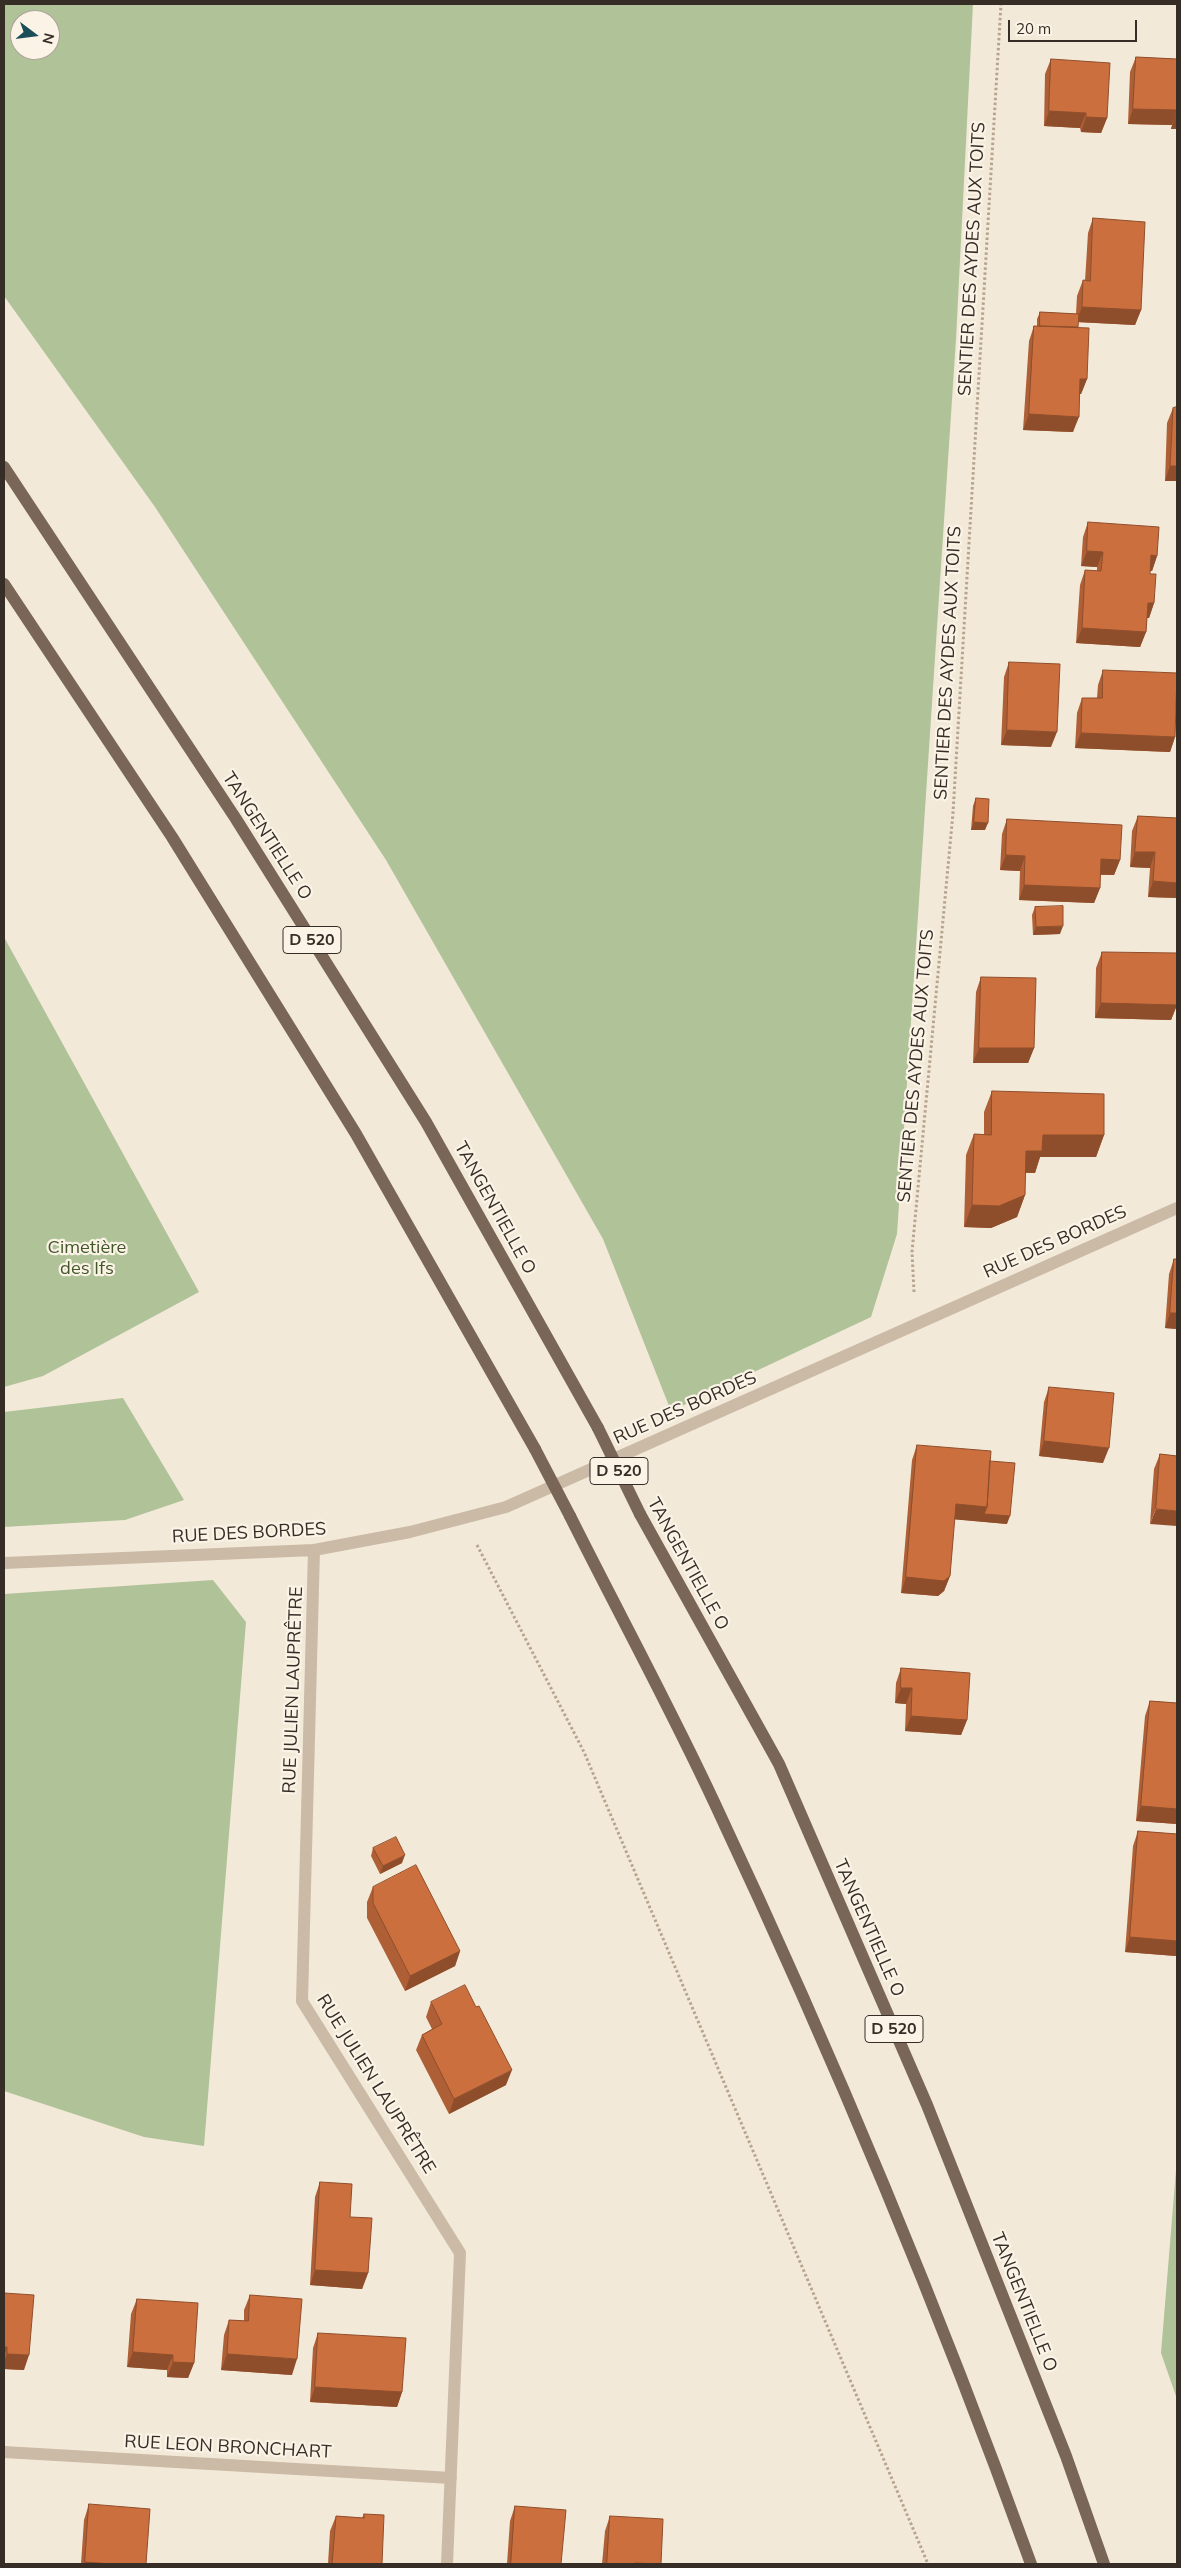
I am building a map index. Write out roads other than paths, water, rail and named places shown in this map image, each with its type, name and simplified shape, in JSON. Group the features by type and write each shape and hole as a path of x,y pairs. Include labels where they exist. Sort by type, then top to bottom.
{"main road":[{"name":"TANGENTIELLE O","path":"4,467 236,818 421,1113 598,1428 640,1514 779,1764 927,2105 1066,2456 1104,2564"},
{"path":"4,584 177,846 356,1134 536,1449 714,1802 853,2109 986,2438 1031,2564"}],"street":[{"name":"RUE DES BORDES","path":"4,1563 314,1550 410,1532 506,1507 655,1442 915,1323 1177,1208"},
{"name":"RUE JULIEN LAUPRÊTRE","path":"314,1550 302,2001 460,2253 447,2564"},
{"name":"RUE LEON BRONCHART","path":"4,2452 451,2478"}],"park label":[{"name":"Cimetière des Ifs","path":"87,1258"}]}
